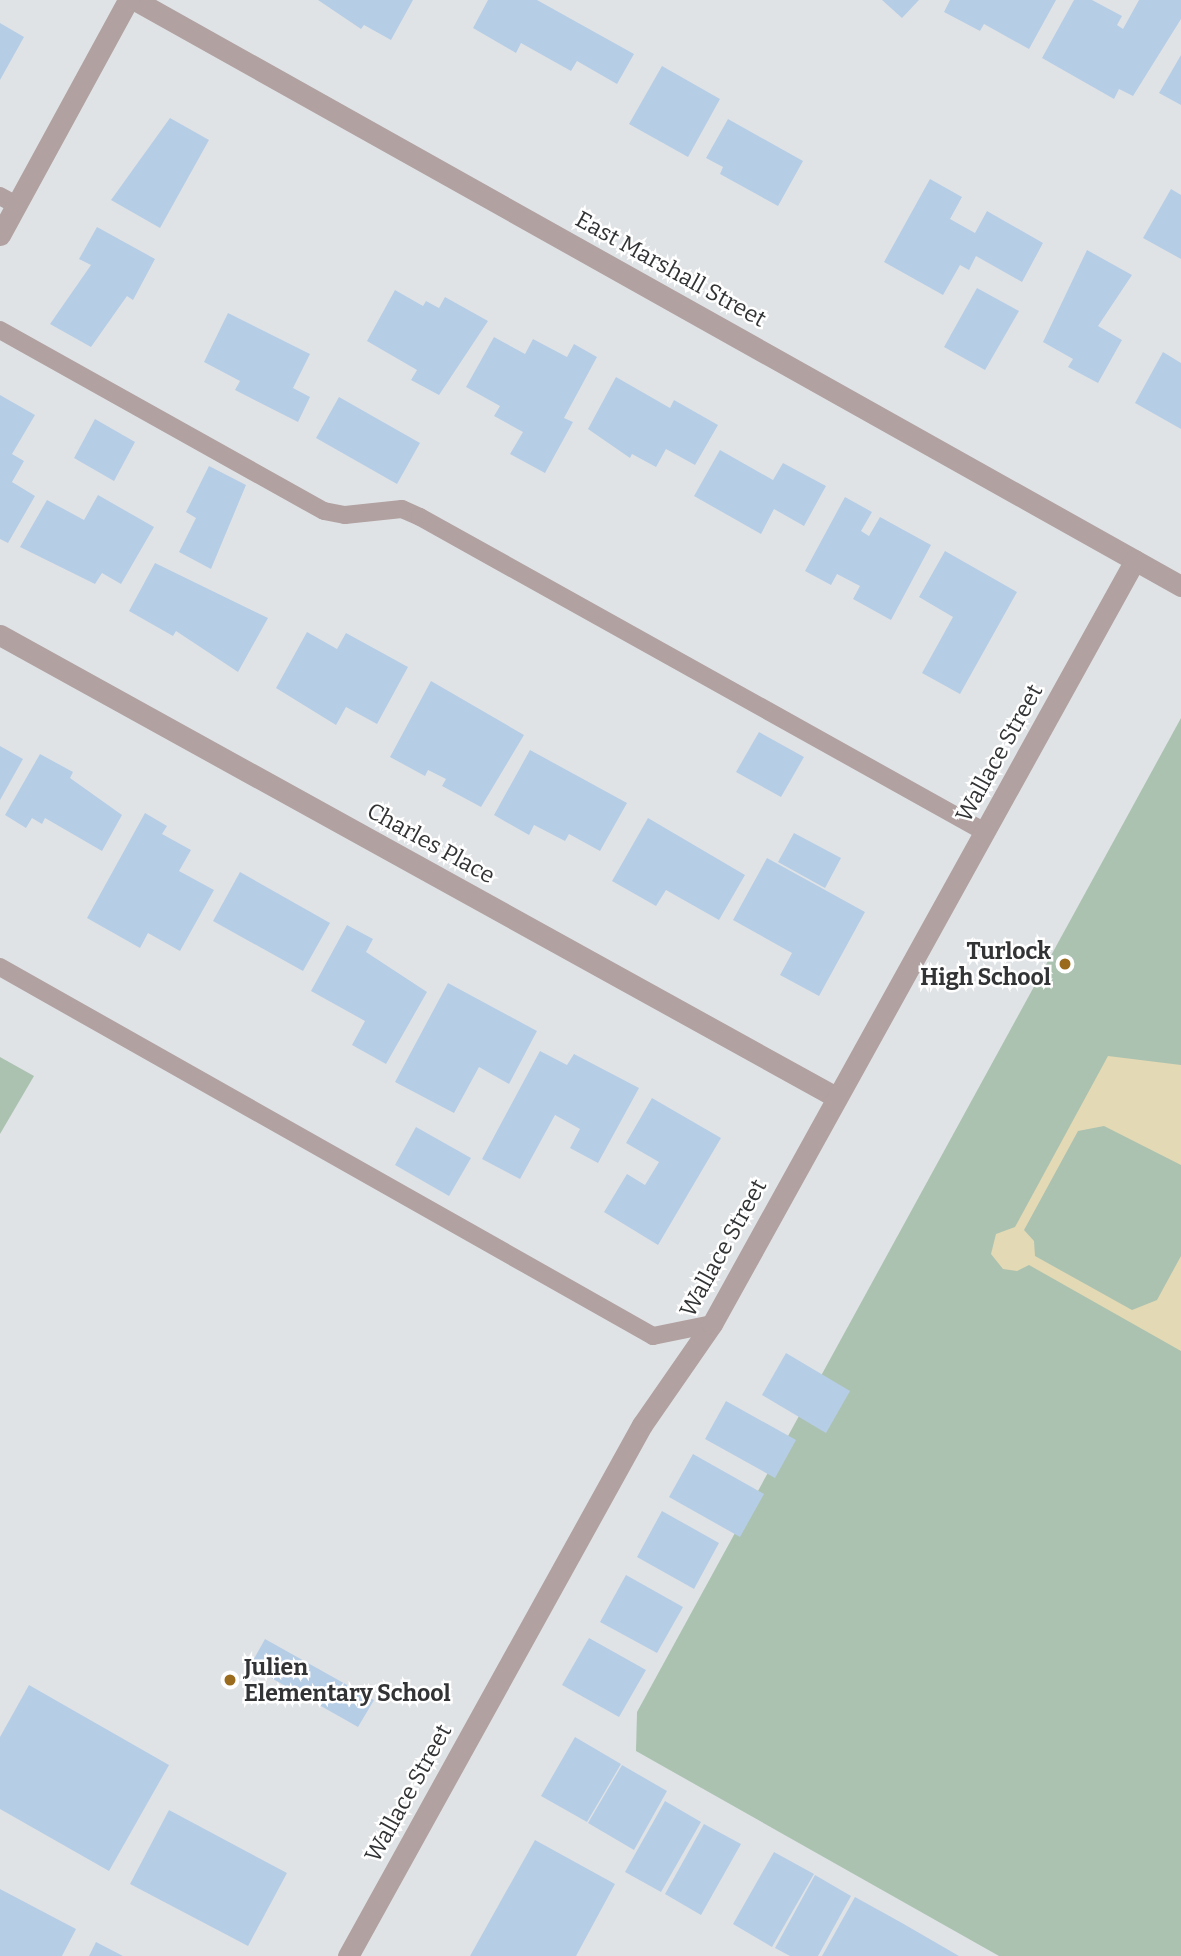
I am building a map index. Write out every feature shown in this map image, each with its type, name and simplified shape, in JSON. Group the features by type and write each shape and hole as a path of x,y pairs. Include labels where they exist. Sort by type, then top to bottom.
{"street":[{"path":"0,235 8,201 128,0"},
{"name":"East Marshall Street","path":"135,0 1181,586"},
{"name":"Wallace Street","path":"348,1956 642,1425 712,1325 1135,560"},
{"name":"Charles Place","path":"0,635 836,1097"}],"lane":[{"path":"0,330 324,511 345,515 402,509 420,517 985,832"},
{"path":"0,967 653,1336 712,1325"}],"green space":[{"name":"Turlock High School","path":"1181,718 1181,1956 999,1956 636,1751 637,1712"},
{"path":"0,1057 34,1076 0,1134"}],"sand":[{"path":"1108,1056 1181,1065 1181,1165 1104,1126 1078,1131 1024,1230 1034,1241 1035,1256 1132,1310 1157,1300 1181,1256 1181,1351 1029,1265 1017,1271 1003,1269 991,1254 996,1234 1015,1227"}],"building":[{"path":"318,0 413,0 391,40 364,25 361,29"},
{"path":"488,0 537,0 634,54 617,84 577,61 571,71 521,43 516,53 473,28"},
{"path":"882,0 919,0 902,18"},
{"path":"950,0 1056,0 1029,49 984,24 980,31 944,12"},
{"path":"1074,0 1092,0 1122,16 1117,25 1123,29 1139,0 1181,0 1181,19 1133,96 1119,89 1114,99 1042,58"},
{"path":"0,23 24,37 0,80"},
{"path":"1181,55 1181,105 1159,93"},
{"path":"662,66 720,99 688,157 629,124"},
{"path":"170,118 209,140 160,228 111,200"},
{"path":"728,119 803,161 778,206 720,174 723,167 706,158"},
{"path":"930,179 962,197 950,219 975,233 987,211 1043,243 1022,282 976,256 969,270 960,265 943,295 884,262"},
{"path":"1171,189 1181,195 1181,259 1143,238"},
{"path":"97,227 155,259 133,300 127,296 91,347 50,324 91,265 79,259"},
{"path":"1087,250 1132,275 1098,326 1122,340 1098,383 1068,367 1073,359 1043,342"},
{"path":"977,288 1019,311 985,370 944,347"},
{"path":"395,290 423,306 426,301 439,308 445,297 488,321 439,395 411,380 417,370 367,341"},
{"path":"228,313 310,354 293,388 310,397 298,422 235,390 240,381 204,362"},
{"path":"494,337 525,354 533,339 567,357 574,344 597,357 564,418 573,422 545,473 510,454 523,432 494,416 500,406 466,387"},
{"path":"1163,352 1181,363 1181,429 1135,403"},
{"path":"616,377 670,408 674,400 718,425 695,465 666,449 656,467 632,454 630,458 588,429"},
{"path":"0,395 35,415 12,454 24,461 12,482 35,496 8,543 0,539"},
{"path":"339,397 420,443 397,484 316,438"},
{"path":"95,419 135,442 114,481 74,458"},
{"path":"720,450 773,480 783,463 826,486 804,526 774,509 761,534 694,496"},
{"path":"209,466 246,485 211,569 179,552 196,518 186,512"},
{"path":"98,495 154,527 121,584 102,573 95,584 20,547 47,500 84,520"},
{"path":"845,497 872,512 861,531 869,536 880,517 931,545 891,620 853,599 860,586 837,574 831,585 805,571"},
{"path":"945,551 1017,592 960,694 922,673 953,617 919,597"},
{"path":"155,563 268,618 238,672 176,631 173,636 129,611"},
{"path":"307,632 337,649 346,633 408,667 377,724 346,707 336,725 276,688"},
{"path":"431,681 524,735 481,807 442,786 446,779 428,770 425,776 390,757"},
{"path":"759,732 804,757 781,797 736,772"},
{"path":"0,746 23,759 0,800"},
{"path":"530,750 627,803 600,851 569,834 565,841 534,825 529,835 494,815"},
{"path":"40,754 73,772 70,778 122,815 102,851 45,818 42,824 32,818 26,828 5,815"},
{"path":"145,813 167,826 162,834 191,850 179,871 214,890 180,951 148,933 140,948 87,918"},
{"path":"648,818 745,875 719,920 666,890 656,906 612,881"},
{"path":"794,833 841,858 825,888 778,862"},
{"path":"767,858 865,912 819,996 780,975 792,953 733,920"},
{"path":"240,872 330,923 303,971 213,921"},
{"path":"347,925 373,939 366,952 427,992 386,1064 352,1045 365,1021 311,991"},
{"path":"448,983 537,1031 509,1084 479,1067 454,1113 395,1082"},
{"path":"540,1051 567,1065 574,1054 639,1088 598,1163 570,1148 580,1129 555,1115 520,1179 482,1159"},
{"path":"652,1098 721,1138 658,1245 604,1212 627,1174 645,1185 659,1162 626,1143"},
{"path":"416,1127 471,1158 449,1196 395,1165"},
{"path":"786,1353 850,1391 826,1433 762,1395"},
{"path":"726,1401 796,1440 775,1478 705,1439"},
{"path":"693,1454 764,1494 740,1537 669,1497"},
{"path":"662,1511 719,1543 694,1589 637,1557"},
{"path":"626,1575 683,1607 657,1653 600,1622"},
{"path":"589,1638 646,1670 619,1717 562,1685"},
{"path":"265,1639 374,1700 358,1727 250,1666"},
{"path":"29,1685 169,1765 109,1871 0,1809 0,1737"},
{"path":"575,1737 621,1764 587,1822 541,1796"},
{"path":"622,1765 667,1791 634,1850 588,1823"},
{"path":"665,1801 701,1822 661,1892 625,1872"},
{"path":"169,1810 287,1873 248,1946 130,1884"},
{"path":"704,1824 741,1844 701,1915 665,1894"},
{"path":"535,1840 615,1884 576,1956 470,1956"},
{"path":"774,1852 814,1874 772,1947 733,1924"},
{"path":"815,1875 851,1896 818,1956 790,1956 775,1948"},
{"path":"0,1889 76,1929 62,1956 0,1956"},
{"path":"855,1897 902,1923 959,1956 822,1956"},
{"path":"96,1942 123,1956 89,1956"}],"place":[{"name":"Turlock High School","path":"1065,964"},
{"name":"Julien Elementary School","path":"230,1680"}]}
